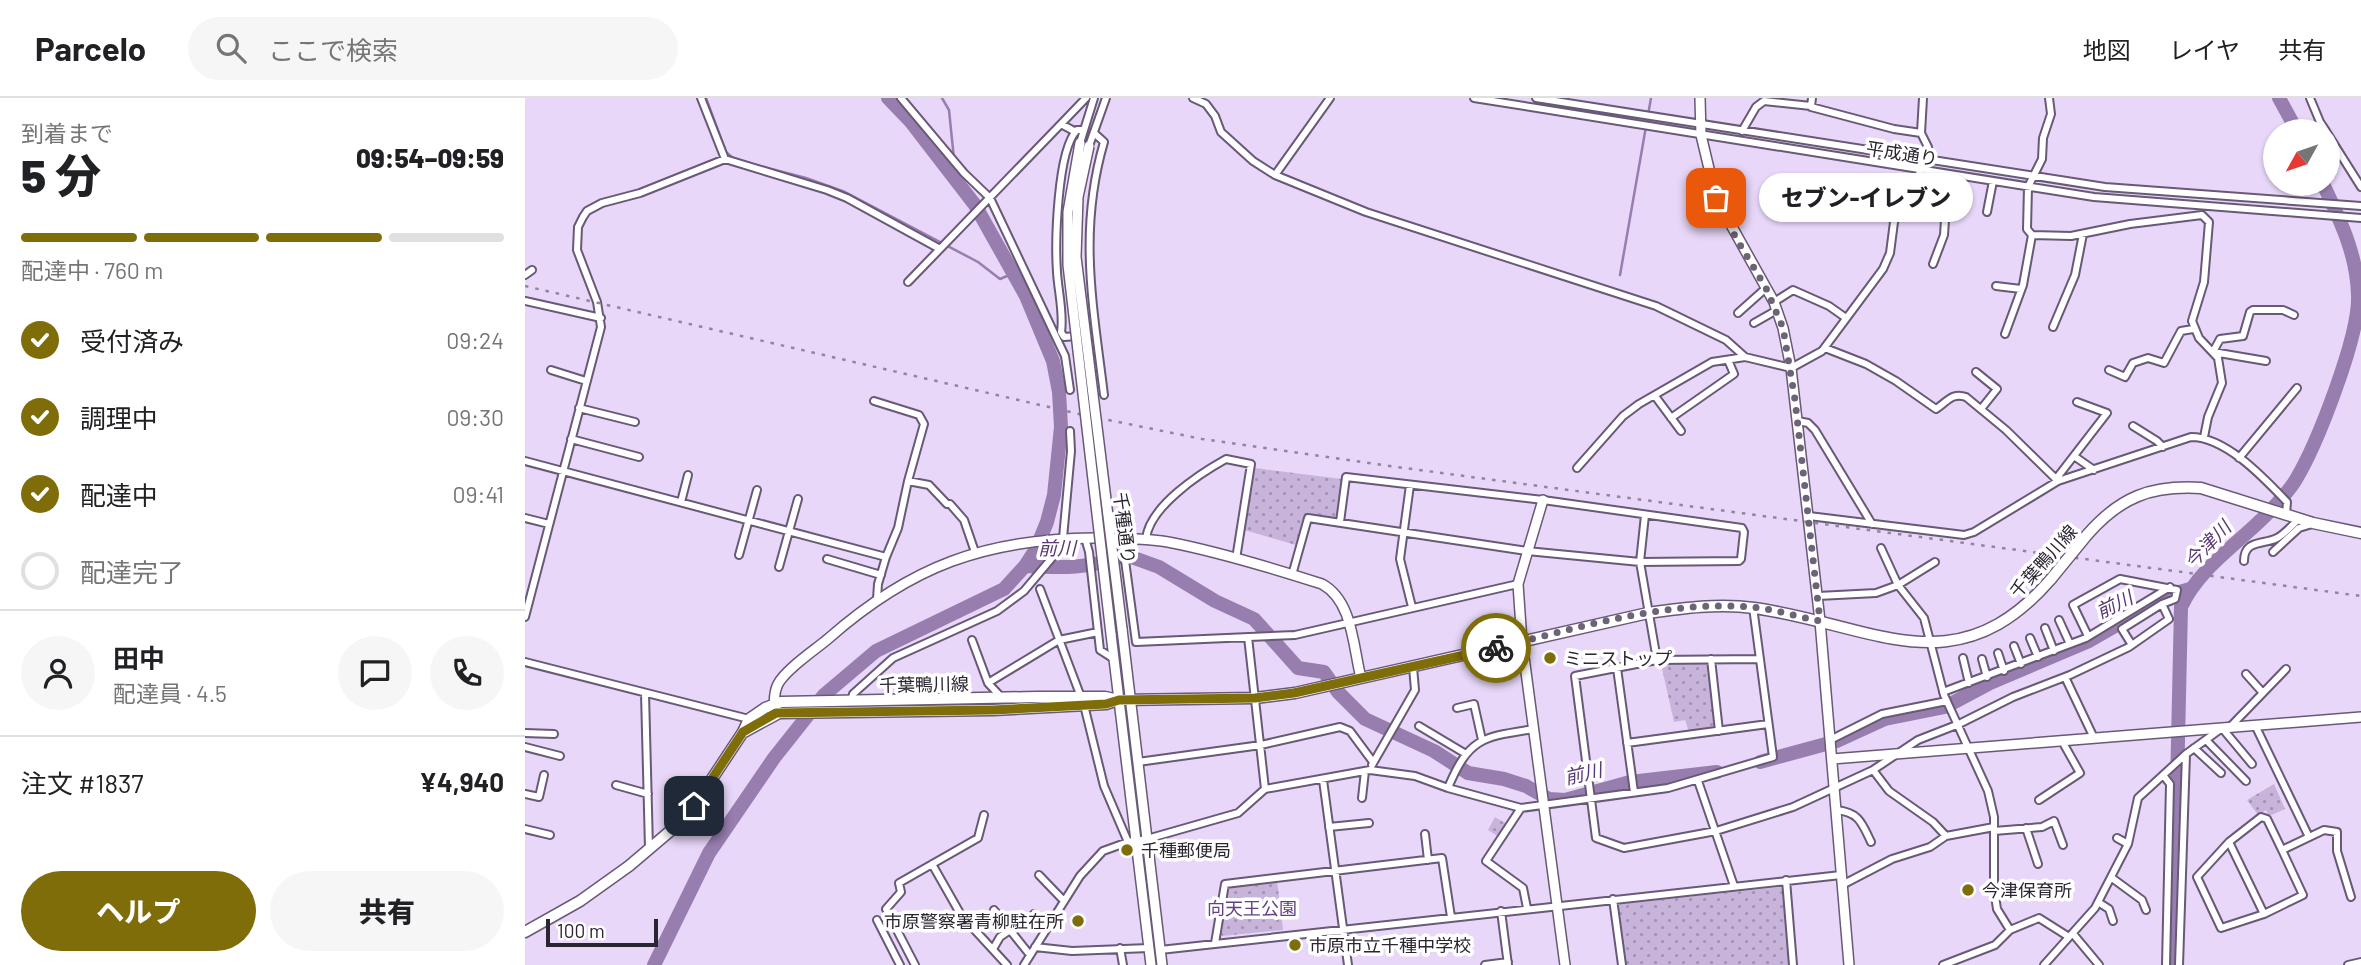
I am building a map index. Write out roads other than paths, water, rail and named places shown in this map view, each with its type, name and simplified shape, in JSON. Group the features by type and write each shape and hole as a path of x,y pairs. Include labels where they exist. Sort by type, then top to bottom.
{"main road":[{"name":"千葉鴨川線","path":"525,932 580,901 649,850 675,827 694,806 749,719 798,701 1002,698 1106,704 1119,700 1255,698 1294,693 1648,613 1696,606 1753,607 1894,640 1932,643 1956,641 1997,626 2028,604 2112,509 2133,497 2155,490 2201,488 2313,523 2361,533"},
{"name":"千葉鴨川線","path":"743,732 775,709 789,712 980,710 1082,701"}],"street":[{"path":"701,98 725,159"},
{"path":"901,98 964,173 990,198 1065,356 1070,390"},
{"path":"908,282 1086,98"},
{"name":"千種通り","path":"1094,98 1083,130 1085,145 1078,197 1076,257 1162,965"},
{"name":"千種通り","path":"1106,98 1094,133 1085,145 1068,212 1068,265 1119,700 1132,841 1151,965"},
{"path":"1193,98 1206,104 1215,116 1221,132 1253,161 1275,175 1366,212 1656,306 1726,340 1745,357"},
{"path":"1275,175 1330,98"},
{"name":"平成通り","path":"1474,98 2095,197 2361,218"},
{"name":"平成通り","path":"1536,98 2105,187 2361,206"},
{"path":"1700,98 1701,135 1716,198 1775,306 1791,368 1818,596 1849,965"},
{"path":"1577,468 1623,416 1712,362 1745,357 1791,368 1810,360 1825,348 1883,269 1890,253 1894,222 1929,156 1921,133 1923,98"},
{"path":"2049,98 2051,114 2043,138 2042,159 2028,187 2027,229 2032,235 2046,237 2083,234 2130,223 2194,215 2203,216 2209,222 2204,282 2192,321 2199,338 2213,352 2221,369 2222,383 2204,437"},
{"path":"2311,98 2319,119"},
{"path":"1742,131 1756,107 1764,101 1811,102 1894,129 1921,133"},
{"path":"1061,124 1075,131 1083,130"},
{"path":"1075,131 1067,151 1057,212 1056,270 1061,332 1064,337 1097,335"},
{"path":"1069,382 1104,392 1088,242 1092,188 1104,142 1094,133"},
{"path":"2340,153 2361,187"},
{"path":"525,616 601,327 601,318 577,250 578,227 587,211 725,159 827,190 943,246"},
{"path":"1933,264 1944,235 1948,174"},
{"path":"1987,212 1993,181"},
{"path":"2203,216 2205,195"},
{"path":"2053,327 2075,275 2083,234"},
{"path":"2005,334 2021,289 2032,235"},
{"path":"525,275 532,270"},
{"path":"1996,286 2021,289"},
{"path":"1738,313 1766,288"},
{"path":"1753,323 1793,290 1829,306 1846,318"},
{"path":"525,301 601,318"},
{"path":"2213,352 2220,340 2243,336 2253,310 2283,310 2294,315"},
{"path":"1047,318 1061,316"},
{"path":"2109,370 2125,377 2133,363 2148,358 2164,363 2181,331 2193,328"},
{"path":"1825,348 1866,364 1936,409 1951,397 1959,394 1966,397 2007,430 2057,480"},
{"path":"2213,352 2266,361"},
{"path":"1671,418 1734,374 1728,360"},
{"path":"551,370 586,380"},
{"path":"1976,372 1997,389 1981,409"},
{"path":"2239,458 2297,388"},
{"path":"1655,396 1681,431"},
{"path":"874,401 904,409 923,420 923,432 908,481 898,528 886,556 877,599"},
{"path":"2057,480 2107,413 2077,402"},
{"path":"579,408 635,422"},
{"path":"1798,421 1815,430 1872,523"},
{"path":"2133,426 2163,447"},
{"path":"848,701 893,658 997,611 1024,591 1051,559 1063,538 1071,451 1070,430"},
{"path":"1809,516 1964,535 1974,532 2057,480 2191,437 2204,437 2239,458 2287,502 2286,514"},
{"path":"571,439 639,457"},
{"path":"2074,456 2094,470"},
{"path":"1146,539 1147,528 1157,514 1192,481 1226,459 1240,461 1251,464 1236,559"},
{"path":"525,461 886,556"},
{"path":"681,502 688,475"},
{"path":"1292,575 1308,518 1527,551 1640,562 1739,561 1744,533 1742,528 1543,500 1346,477 1340,522"},
{"path":"908,481 929,485 950,504 964,520 975,552"},
{"path":"1409,485 1400,559 1412,607"},
{"path":"739,555 757,490"},
{"path":"779,567 798,499"},
{"path":"1543,500 1518,584 1522,642 1565,965"},
{"path":"1645,515 1640,562 1657,660"},
{"path":"525,518 549,524"},
{"path":"2244,561 2245,551 2252,544 2277,538 2299,519"},
{"path":"2273,552 2299,528 2313,523"},
{"path":"775,709 776,689 782,679 877,599 919,575 975,552 1017,543 1063,538 1146,539 1176,544 1322,584 1335,593 1344,608 1361,678"},
{"path":"1086,538 1100,650 1114,659"},
{"path":"1122,538 1136,642 1295,635 1518,584"},
{"path":"1881,548 1898,585 1924,618 1947,701 1989,791 1994,829 1994,890 1997,909 2010,930"},
{"path":"827,559 881,575"},
{"path":"1818,596 1877,593 1898,585 1935,562"},
{"path":"2088,636 2073,605 2120,579 2177,590 2175,599 2122,629 2132,645"},
{"path":"1944,692 2004,671 2088,636 2170,587"},
{"path":"1040,589 1082,701 1104,786 1132,841"},
{"path":"1759,659 1657,660 1574,676 1596,838 1624,848 1716,831 1793,807 1873,770 1918,740 2132,645 2169,620 2162,604"},
{"path":"1024,965 1092,861 1104,851 1238,813 1265,789 1367,771 1415,776 1521,808 1668,788 1773,757 1753,607"},
{"path":"2145,615 2155,629"},
{"path":"2059,620 2070,644"},
{"path":"2137,620 2147,634"},
{"path":"2045,628 2054,651"},
{"path":"988,683 1059,640 1098,632"},
{"path":"1248,637 1265,789"},
{"path":"2030,638 2038,657"},
{"path":"972,640 988,683 1002,698"},
{"path":"2014,646 2021,664"},
{"path":"1998,653 2004,671"},
{"path":"1963,658 1969,683"},
{"path":"1711,659 1719,731"},
{"path":"1982,659 1987,677"},
{"path":"525,662 749,719"},
{"path":"1362,798 1367,771 1415,690 1413,667"},
{"path":"1617,668 1633,792"},
{"path":"2044,965 2098,902 2112,878 2128,844 2138,798 2186,754 2226,728 2286,669"},
{"path":"2246,674 2263,693"},
{"path":"2065,677 2094,738"},
{"path":"645,693 649,850"},
{"path":"1830,740 1882,714 1947,701"},
{"path":"1457,708 1474,704 1482,740"},
{"path":"1832,759 2361,717"},
{"path":"1627,743 1768,724"},
{"path":"2255,725 2309,837"},
{"path":"1419,726 1466,754"},
{"path":"1138,762 1261,745 1340,727 1350,731 1373,762"},
{"path":"2226,728 2252,764"},
{"path":"1448,788 1455,770 1466,754 1482,740 1534,729"},
{"path":"525,733 554,734"},
{"path":"2206,740 2246,781"},
{"path":"2039,800 2080,773 2062,741"},
{"path":"525,747 560,756"},
{"path":"2194,748 2221,773"},
{"path":"2179,965 2186,754"},
{"path":"1873,770 1889,791 1933,822 1946,836"},
{"path":"525,794 539,797 544,775"},
{"path":"2163,775 2170,783 2166,965"},
{"path":"1323,780 1348,965"},
{"path":"1698,781 1734,886"},
{"path":"615,785 648,794"},
{"path":"1521,808 1486,861 1524,888 1527,908"},
{"path":"1836,810 1850,811 1861,822 1871,842"},
{"path":"915,965 886,909 901,892 899,883 978,838 984,815"},
{"path":"2261,817 2267,819 2303,895 2265,914 2221,928 2197,877 2229,842 2261,817"},
{"path":"1842,886 1892,859 1930,847 1946,836 1994,829 2042,827 2054,821 2063,845"},
{"path":"1329,827 1369,823"},
{"path":"2026,828 2038,864"},
{"path":"525,829 550,835"},
{"path":"2282,850 2324,830 2337,832 2337,851 2351,897"},
{"path":"1425,834 1428,860"},
{"path":"2117,838 2128,844"},
{"path":"2229,842 2265,914"},
{"path":"1215,943 1225,884 1443,858 1451,917"},
{"path":"932,864 961,915 1007,965"},
{"path":"1039,875 1064,901"},
{"path":"1160,950 1842,875"},
{"path":"2112,878 2142,900 2146,910"},
{"path":"1786,880 1793,965"},
{"path":"1613,899 1622,965"},
{"path":"2098,902 2109,909 2113,921"},
{"path":"994,910 1030,955"},
{"path":"1485,965 1508,963 1501,911"},
{"path":"1034,914 1047,928"},
{"path":"1944,965 1995,945 2010,930 2039,918 2071,936 2099,965"},
{"path":"877,920 900,965"},
{"path":"993,949 1000,937 1010,930"},
{"path":"1035,947 1058,951 1149,948"},
{"path":"1120,948 1123,965"},
{"path":"2348,965 2361,962"}],"waterway":[{"path":"706,98 726,152 733,158"},
{"name":"前川","path":"654,965 709,853 774,758 824,695 876,651 1004,589 1036,549 1047,522 1054,495 1061,427 1059,392 1053,361 1026,296 975,205 911,122 888,98"},
{"path":"942,98 949,110 954,159"},
{"path":"1620,275 1651,98"},
{"name":"今津川","path":"2279,98 2290,119"},
{"path":"756,165 845,192 978,262 1000,279 1014,273"},
{"path":"955,166 956,180"},
{"name":"今津川","path":"2173,965 2181,607 2189,592 2210,567 2259,522 2293,485 2336,390 2352,336 2358,295 2351,251 2328,196"},
{"name":"前川","path":"1025,566 1076,566 1100,563 1126,555 1159,567 1215,601 1254,619 1298,668 1324,672 1338,692 1365,719 1434,751 1468,773 1526,786 1549,799 1565,800 1630,782 1717,772"},
{"name":"前川","path":"1760,762 1837,741 1885,719 1945,707 1990,683 2089,641 2169,595 2190,589"}],"railway":[{"path":"525,286 1079,414 1202,439 2361,596"}],"place":[{"name":"セブン-イレブン","path":"1716,198"},
{"name":"ミニストップ","path":"1550,658"},
{"name":"千種郵便局","path":"1127,850"},
{"name":"今津保育所","path":"1968,890"},
{"name":"市原警察署青柳駐在所","path":"1078,921"},
{"name":"市原市立千種中学校","path":"1295,945"}],"park label":[{"name":"向天王公園","path":"1252,908"}]}
